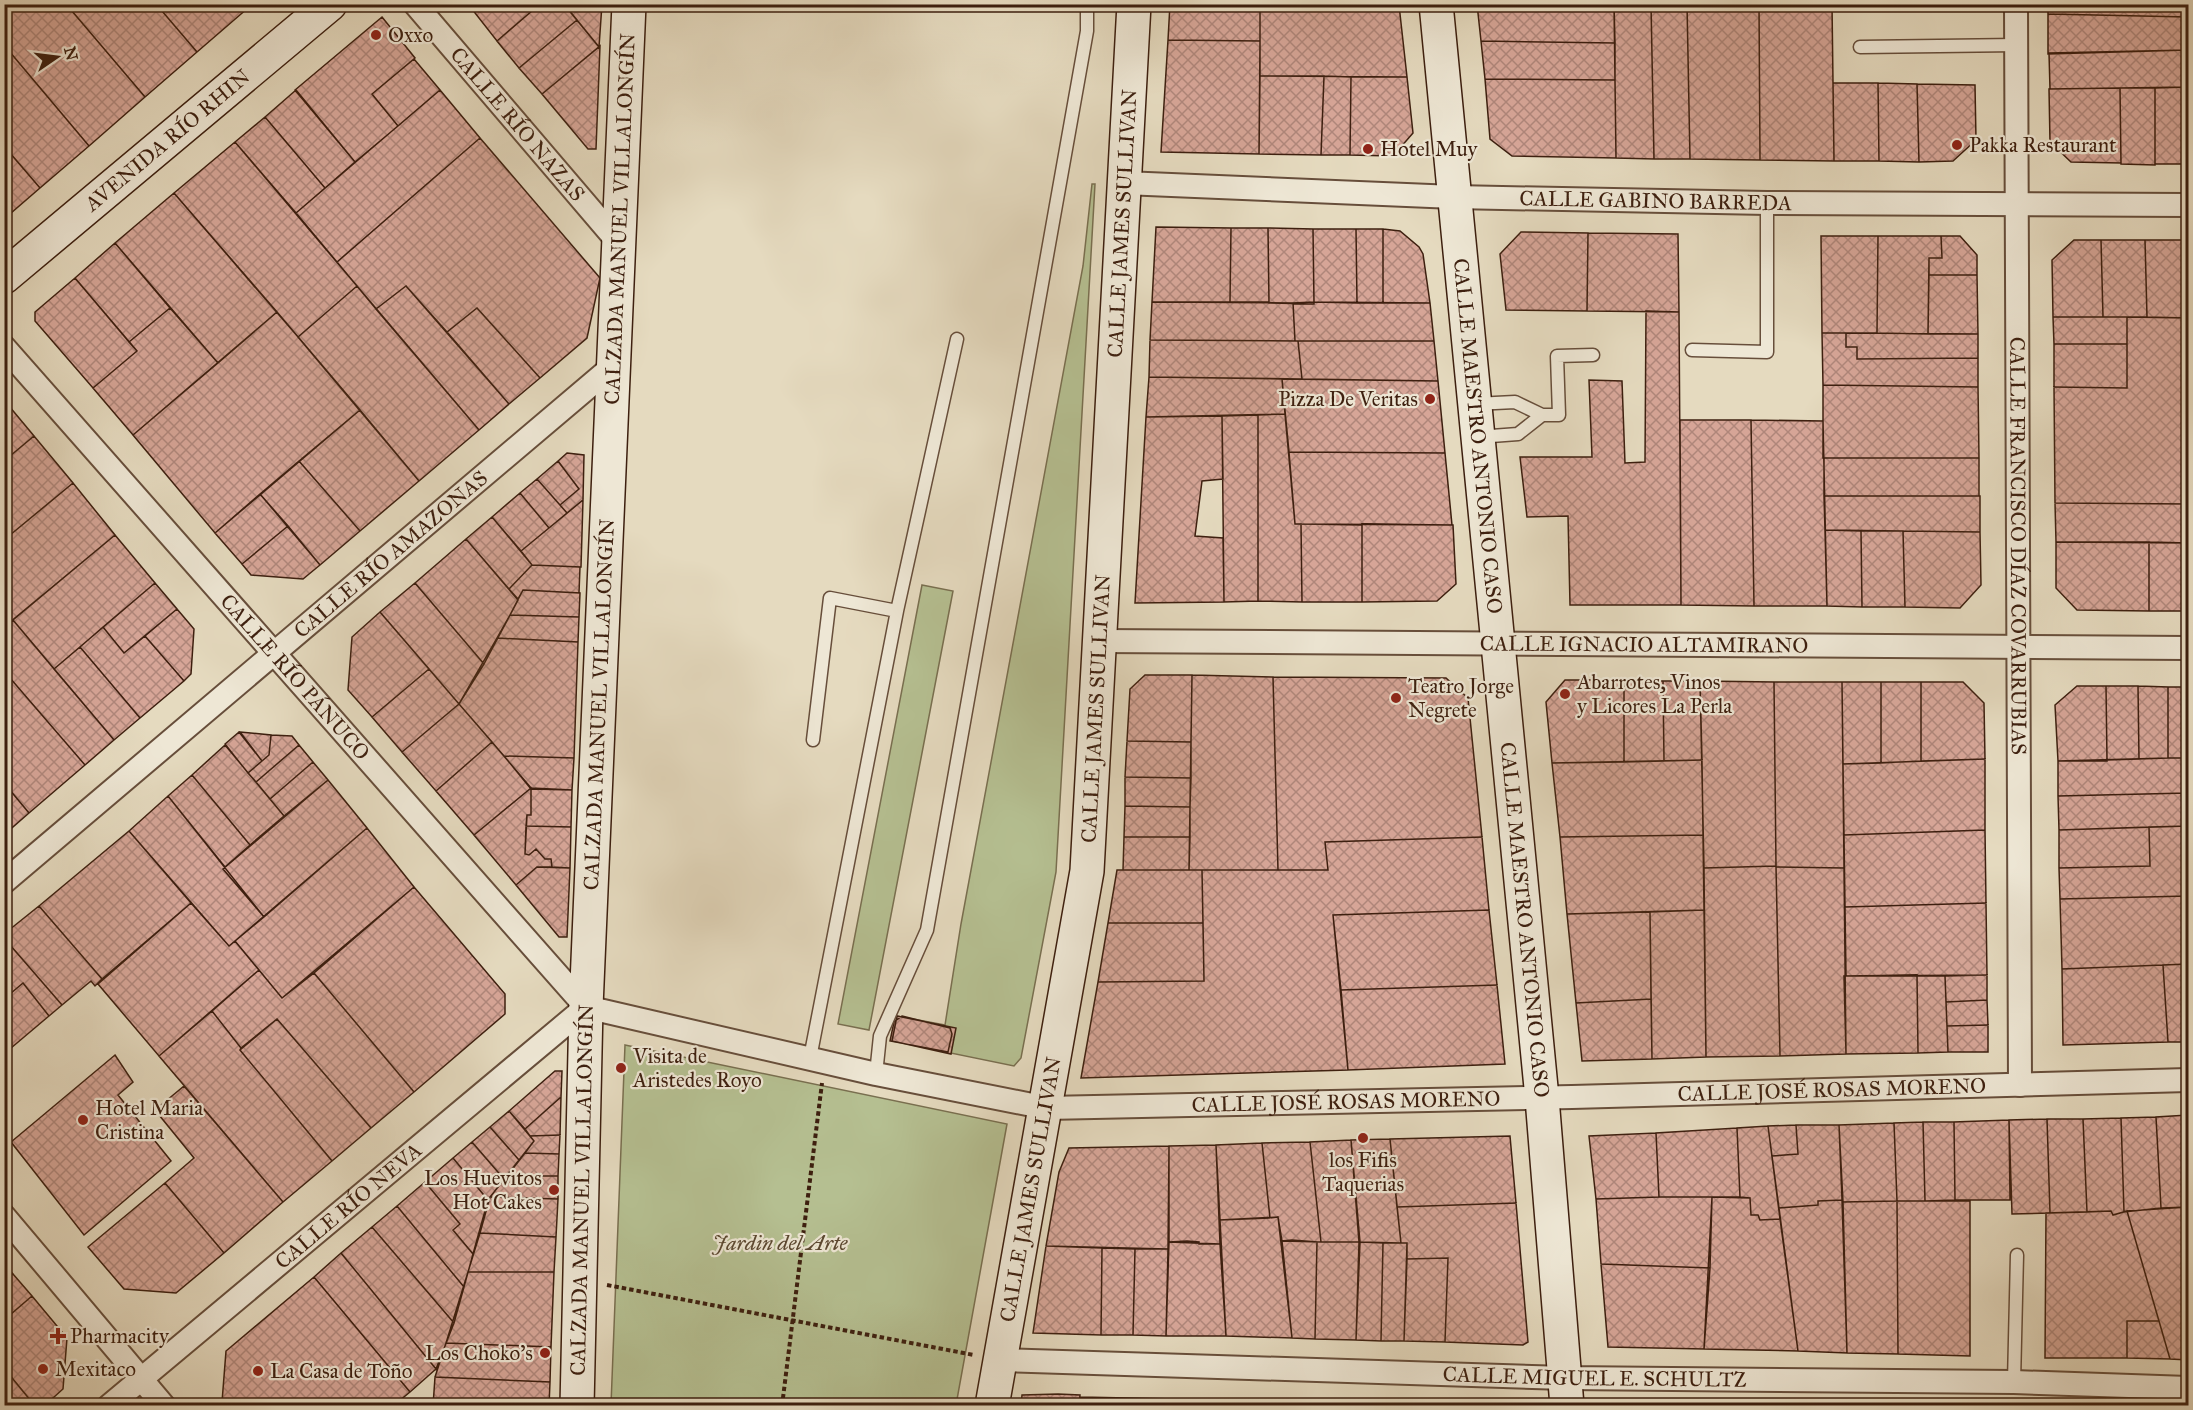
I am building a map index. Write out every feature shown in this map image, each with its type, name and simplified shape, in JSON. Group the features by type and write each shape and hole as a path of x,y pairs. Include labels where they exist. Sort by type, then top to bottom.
{"main road":[{"name":"AVENIDA RÍO RHIN","path":"4,277 330,4"},
{"name":"CALZADA MANUEL VILLALONGÍN","path":"577,1406 586,1007 629,4"},
{"name":"CALLE JAMES SULLIVAN","path":"992,1406 1047,1108 1087,871 1134,4"},
{"name":"CALLE MAESTRO ANTONIO CASO","path":"1436,4 1542,1098 1566,1392"}],"street":[{"name":"CALLE RÍO NAZAS","path":"415,4 619,243"},
{"name":"CALLE FRANCISCO DÍAZ COVARRUBIAS","path":"2016,4 2020,1085"},
{"name":"CALLE GABINO BARREDA","path":"1124,183 1454,197 1767,203 2188,206"},
{"name":"CALLE RÍO PÁNUCO","path":"4,347 586,1007"},
{"name":"CALLE RÍO AMAZONAS","path":"4,882 613,366"},
{"name":"CALLE IGNACIO ALTAMIRANO","path":"1100,641 2188,648"},
{"name":"CALLE JOSÉ ROSAS MORENO","path":"586,1007 876,1074 1047,1108 1542,1098 2188,1080"},
{"name":"CALLE RÍO NEVA","path":"109,1406 586,1007"},
{"path":"4,1216 164,1406"},
{"name":"CALLE MIGUEL E. SCHULTZ","path":"1001,1360 1566,1392 2014,1382 2188,1388"}],"lane":[{"path":"876,1074 879,1036 927,930 1087,31 1087,4"},
{"path":"1860,47 2017,45"},
{"path":"1692,350 1767,352 1767,203"},
{"path":"818,1060 897,611 957,339"},
{"path":"1475,404 1515,402 1542,415 1559,415 1557,356 1593,356"},
{"path":"1478,437 1518,434 1542,415"},
{"path":"813,740 830,598 897,611"},
{"path":"2014,1382 2017,1255"}],"path":[{"path":"782,1406 818,1060"},
{"path":"580,1280 1001,1360"}],"green space":[{"path":"1092,184 1095,184 1056,872 1021,1058 1014,1066 892,1041 897,1016 945,1025 961,924 1083,266"},
{"path":"922,585 953,591 869,1030 838,1024"},
{"name":"Jardin del Arte","path":"625,1045 1007,1124 956,1405 611,1405"}],"building":[{"path":"4,4 66,4 145,97 89,146 4,45"},
{"path":"66,4 156,4 197,52 145,97"},
{"path":"156,4 245,4 248,8 197,52"},
{"path":"468,4 540,4 497,41"},
{"path":"540,4 564,4 577,20 519,68 497,41"},
{"path":"565,4 602,4 599,47 566,7"},
{"path":"1170,4 1260,4 1260,41 1168,40"},
{"path":"1260,4 1399,5 1407,77 1260,76"},
{"path":"1477,4 1614,4 1615,43 1481,41"},
{"path":"1614,4 1651,4 1654,159 1616,158"},
{"path":"1651,4 1687,4 1690,159 1654,159"},
{"path":"1687,4 1759,4 1760,160 1690,159"},
{"path":"1759,4 1832,4 1834,161 1760,160"},
{"path":"1832,4 1865,4 1865,11 1832,11"},
{"path":"1865,4 1973,4 1973,11 1865,11"},
{"path":"2048,4 2188,4 2188,17 2048,14"},
{"path":"2048,14 2188,17 2188,50 2048,54"},
{"path":"382,17 415,58 372,94 398,126 355,162 295,90"},
{"path":"577,20 599,47 542,94 519,68"},
{"path":"1168,40 1260,41 1259,154 1161,152"},
{"path":"1481,41 1615,43 1615,80 1485,79"},
{"path":"4,45 89,146 40,188 4,146"},
{"path":"600,46 596,149 588,149 542,94"},
{"path":"2188,50 2188,87 2050,89 2049,53"},
{"path":"414,59 440,90 398,126 372,94"},
{"path":"1260,76 1324,76 1321,155 1259,154"},
{"path":"1324,76 1351,77 1350,155 1321,155"},
{"path":"1351,77 1407,77 1413,133 1393,156 1350,155"},
{"path":"1485,79 1615,80 1616,158 1512,156 1490,139"},
{"path":"1833,83 1878,83 1879,161 1834,161"},
{"path":"1878,83 1917,84 1919,162 1879,161"},
{"path":"1917,84 1975,85 1976,140 1953,161 1919,162"},
{"path":"2188,87 2188,164 2155,164 2155,88"},
{"path":"2120,88 2121,163 2071,162 2050,142 2049,89"},
{"path":"2120,88 2155,88 2155,165 2121,164"},
{"path":"296,90 355,162 325,188 265,117"},
{"path":"440,90 480,138 337,262 296,213"},
{"path":"265,117 325,188 296,213 235,142"},
{"path":"480,138 600,278 587,338 540,378 477,308 447,332 406,286 376,309 337,262"},
{"path":"235,142 357,286 298,337 174,193"},
{"path":"4,146 40,188 4,219"},
{"path":"174,193 277,312 218,363 115,243"},
{"path":"1156,227 1231,228 1230,302 1152,302"},
{"path":"1231,228 1268,228 1269,302 1230,302"},
{"path":"1268,228 1313,229 1314,304 1269,303"},
{"path":"1313,229 1356,229 1357,303 1314,302"},
{"path":"1356,229 1383,229 1383,303 1357,303"},
{"path":"1383,229 1400,231 1419,247 1423,254 1430,303 1383,303"},
{"path":"1521,232 1588,233 1587,311 1506,310 1500,254"},
{"path":"1588,233 1678,234 1679,312 1587,311"},
{"path":"1821,236 1878,236 1877,333 1822,333"},
{"path":"1878,236 1941,236 1942,258 1929,258 1928,334 1877,333"},
{"path":"1941,236 1960,236 1977,255 1977,275 1929,275 1929,258 1942,258"},
{"path":"2074,240 2101,240 2103,317 2053,317 2052,260"},
{"path":"2101,240 2145,240 2147,317 2103,317"},
{"path":"2145,240 2188,240 2188,318 2147,317"},
{"path":"115,243 170,308 129,342 75,278"},
{"path":"1929,275 1977,275 1978,334 1928,334"},
{"path":"75,278 137,351 93,388 35,321 35,312"},
{"path":"357,286 479,430 419,481 298,337"},
{"path":"406,286 509,404 479,430 376,309"},
{"path":"1152,302 1293,303 1295,341 1150,340"},
{"path":"1293,303 1430,303 1434,341 1295,341"},
{"path":"170,308 218,363 133,435 93,388 137,351 129,342"},
{"path":"477,308 540,378 509,404 447,332"},
{"path":"1646,311 1679,312 1681,605 1570,605 1568,516 1527,517 1520,457 1592,457 1589,380 1622,381 1625,463 1645,462"},
{"path":"277,312 360,410 215,533 133,435"},
{"path":"2053,317 2127,317 2127,344 2054,344"},
{"path":"2127,317 2188,318 2188,504 2055,503 2054,387 2127,388"},
{"path":"1822,333 1846,333 1846,347 1857,347 1857,359 1978,358 1978,387 1823,385"},
{"path":"1846,333 1978,334 1978,358 1857,359 1857,347 1846,347"},
{"path":"1150,340 1298,341 1302,379 1149,377"},
{"path":"1298,341 1434,341 1438,381 1302,379"},
{"path":"2054,344 2127,344 2127,388 2054,387"},
{"path":"1149,377 1282,379 1285,414 1146,417"},
{"path":"1282,379 1438,381 1445,453 1289,452"},
{"path":"1823,385 1978,387 1979,458 1823,458"},
{"path":"4,400 34,436 4,461"},
{"path":"360,410 419,481 360,531 299,461"},
{"path":"1285,414 1295,524 1301,524 1302,602 1258,601 1258,415"},
{"path":"1258,415 1258,601 1224,602 1222,416"},
{"path":"1222,416 1223,479 1202,481 1195,536 1223,538 1224,602 1135,603 1146,417"},
{"path":"1680,420 1751,420 1754,606 1681,605"},
{"path":"1751,420 1823,421 1827,606 1754,606"},
{"path":"34,436 73,483 4,540 4,461"},
{"path":"1289,452 1445,453 1452,525 1295,524"},
{"path":"567,453 584,455 583,500 567,513 560,505 579,489 558,461"},
{"path":"1824,458 1979,458 1979,496 1824,496"},
{"path":"299,461 360,531 320,565 260,494"},
{"path":"558,461 579,489 560,505 537,479"},
{"path":"537,479 567,513 549,528 520,493"},
{"path":"73,483 115,535 4,627 4,540"},
{"path":"520,493 549,528 521,551 492,517"},
{"path":"260,494 288,526 242,564 215,533"},
{"path":"1824,496 1980,496 1980,532 1825,530"},
{"path":"583,500 581,567 532,565 521,551"},
{"path":"2055,503 2188,504 2188,543 2056,542"},
{"path":"492,517 532,565 509,589 466,539"},
{"path":"1301,524 1362,525 1362,602 1302,602"},
{"path":"1362,524 1453,525 1456,584 1437,601 1362,602"},
{"path":"288,526 320,565 303,579 251,575 242,564"},
{"path":"1825,530 1861,531 1862,607 1827,606"},
{"path":"1861,531 1903,531 1905,607 1862,607"},
{"path":"1903,531 1980,532 1981,585 1960,608 1905,607"},
{"path":"115,535 155,583 54,669 13,620"},
{"path":"466,539 518,600 484,664 415,583"},
{"path":"2056,542 2149,542 2149,611 2077,610 2056,588"},
{"path":"2149,542 2188,543 2188,611 2149,611"},
{"path":"532,565 580,567 579,593 523,590 518,599 509,589"},
{"path":"155,583 177,609 124,653 103,627"},
{"path":"415,583 484,664 459,704 380,612"},
{"path":"523,590 580,593 579,617 510,615"},
{"path":"177,609 194,629 191,674 184,681 145,636"},
{"path":"380,612 429,669 372,717 348,690 352,637"},
{"path":"510,615 579,617 578,642 497,638"},
{"path":"13,620 114,740 85,765 4,671 4,627"},
{"path":"103,627 124,653 145,636 184,681 140,718 80,647"},
{"path":"497,638 578,642 574,758 504,756 459,704"},
{"path":"80,647 140,718 114,740 54,669"},
{"path":"429,669 459,704 402,752 372,717"},
{"path":"4,671 85,765 29,813 4,783"},
{"path":"1145,675 1192,675 1191,742 1127,741 1130,689"},
{"path":"1192,675 1273,677 1278,870 1189,870"},
{"path":"1273,677 1446,678 1468,698 1482,837 1325,842 1328,870 1278,870"},
{"path":"1565,680 1624,680 1624,762 1552,763 1546,702"},
{"path":"1624,680 1663,681 1664,761 1624,762"},
{"path":"1663,681 1700,681 1702,760 1664,761"},
{"path":"1700,681 1774,682 1776,866 1704,868"},
{"path":"1774,682 1842,682 1844,868 1776,867"},
{"path":"1842,682 1881,682 1881,763 1843,764"},
{"path":"1881,682 1921,682 1921,761 1881,763"},
{"path":"1921,682 1963,682 1984,703 1985,759 1921,761"},
{"path":"2077,686 2106,686 2107,761 2058,761 2055,705"},
{"path":"2106,686 2138,686 2139,759 2107,760"},
{"path":"2138,686 2168,687 2168,758 2139,759"},
{"path":"2168,687 2188,687 2188,758 2168,758"},
{"path":"459,704 492,742 436,791 402,752"},
{"path":"239,732 262,761 248,773 225,744"},
{"path":"240,732 271,735 269,755 262,761"},
{"path":"271,735 292,736 299,745 256,782 248,773 269,755"},
{"path":"1127,741 1191,742 1191,778 1125,777"},
{"path":"492,742 531,788 474,835 436,791"},
{"path":"225,745 284,816 250,845 192,775"},
{"path":"299,745 313,762 270,799 256,782"},
{"path":"504,756 574,758 572,790 531,789"},
{"path":"2188,758 2188,793 2058,796 2058,761"},
{"path":"1985,759 1985,830 1844,835 1843,764"},
{"path":"1702,760 1703,835 1560,837 1552,763"},
{"path":"313,762 328,780 284,816 270,799"},
{"path":"192,775 250,845 225,867 168,796"},
{"path":"1125,777 1191,778 1190,807 1125,806"},
{"path":"328,780 367,828 264,917 223,869"},
{"path":"4,783 29,813 6,833 4,832"},
{"path":"531,788 531,815 527,815 525,854 529,855 536,849 545,859 551,859 552,867 537,867 516,885 474,835"},
{"path":"531,788 572,790 571,827 526,826 527,815 531,815"},
{"path":"2188,793 2188,826 2059,830 2058,796"},
{"path":"168,796 264,917 229,946 129,831"},
{"path":"1125,806 1190,807 1190,837 1124,837"},
{"path":"526,826 571,827 570,868 552,867 551,859 545,859 536,849 529,855 525,854"},
{"path":"2188,826 2188,896 2060,899 2059,868 2150,866 2149,827"},
{"path":"2149,827 2150,866 2059,868 2059,830"},
{"path":"367,828 414,887 282,998 235,941"},
{"path":"1985,830 1986,903 1845,907 1844,835"},
{"path":"129,831 191,903 102,979 39,906"},
{"path":"1703,835 1704,910 1567,914 1560,837"},
{"path":"1124,837 1190,837 1189,870 1123,870"},
{"path":"1482,837 1489,910 1333,915 1348,1070 1081,1078 1098,982 1204,981 1202,870 1328,870 1325,842"},
{"path":"1776,866 1780,1056 1706,1057 1704,868"},
{"path":"537,867 570,868 567,937 559,937 516,885"},
{"path":"1776,867 1844,868 1846,1054 1780,1056"},
{"path":"1117,870 1202,870 1203,923 1108,923"},
{"path":"414,887 505,994 505,1014 414,1092 314,973"},
{"path":"2188,896 2188,964 2062,969 2060,899"},
{"path":"191,903 229,946 235,941 259,970 159,1056 98,984"},
{"path":"1986,903 1987,975 1846,976 1845,907"},
{"path":"39,906 102,979 95,986 91,981 62,1005 4,938 4,934"},
{"path":"1489,910 1497,985 1341,990 1333,915"},
{"path":"1704,910 1706,1057 1652,1059 1650,912"},
{"path":"1650,912 1651,999 1576,1003 1567,914"},
{"path":"1108,923 1203,923 1204,981 1098,982"},
{"path":"4,938 62,1005 49,1016 23,983 4,999"},
{"path":"2188,964 2188,1042 2168,1042 2163,965"},
{"path":"2163,965 2168,1042 2063,1045 2062,969"},
{"path":"259,970 282,998 314,973 414,1092 371,1128 277,1019 241,1048 212,1011"},
{"path":"1917,975 1918,1053 1846,1054 1844,976"},
{"path":"1987,975 1987,1000 1946,1002 1945,976"},
{"path":"1917,976 1945,976 1948,1052 1918,1053"},
{"path":"23,983 49,1016 4,1054 4,999"},
{"path":"1497,985 1505,1064 1348,1070 1341,990"},
{"path":"1651,999 1652,1059 1582,1061 1576,1003"},
{"path":"1987,1000 1988,1025 1947,1026 1946,1002"},
{"path":"212,1011 241,1048 240,1050 332,1161 283,1202 159,1056"},
{"path":"897,1016 956,1028 951,1054 892,1041"},
{"path":"902,1016 950,1028 952,1034 948,1052 890,1041 894,1022"},
{"path":"277,1019 371,1128 332,1161 240,1050"},
{"path":"1988,1025 1988,1052 1948,1052 1947,1026"},
{"path":"115,1055 133,1082 118,1095 171,1161 84,1235 11,1142"},
{"path":"555,1071 562,1071 561,1097 525,1129 509,1111"},
{"path":"184,1086 283,1202 224,1253 165,1183 194,1158 155,1110"},
{"path":"561,1097 560,1135 530,1136 525,1129"},
{"path":"509,1111 534,1141 519,1160 490,1127"},
{"path":"2188,1115 2188,1207 2161,1208 2156,1117"},
{"path":"2156,1117 2161,1208 2124,1212 2121,1118"},
{"path":"2121,1118 2124,1212 2113,1215 2111,1211 2087,1212 2083,1119"},
{"path":"2047,1119 2050,1213 2012,1214 2009,1120"},
{"path":"2047,1119 2083,1119 2087,1212 2050,1213"},
{"path":"2009,1120 2010,1200 1955,1200 1954,1122"},
{"path":"1923,1122 1954,1122 1955,1200 1925,1201"},
{"path":"1923,1122 1925,1201 1897,1201 1894,1123"},
{"path":"1894,1123 1897,1201 1843,1202 1839,1125"},
{"path":"1796,1125 1839,1125 1842,1200 1818,1201 1818,1205 1779,1208 1772,1156 1798,1154"},
{"path":"1796,1125 1798,1154 1772,1156 1768,1126"},
{"path":"1768,1126 1780,1219 1760,1220 1758,1215 1751,1215 1750,1198 1740,1197 1737,1128"},
{"path":"490,1127 519,1160 504,1179 472,1142"},
{"path":"1737,1128 1740,1197 1659,1197 1656,1133"},
{"path":"1656,1133 1659,1197 1596,1199 1589,1136"},
{"path":"560,1135 559,1154 525,1153 534,1141 530,1136"},
{"path":"1510,1136 1516,1203 1397,1207 1390,1139"},
{"path":"1390,1139 1401,1243 1360,1242 1351,1140"},
{"path":"1351,1140 1359,1242 1321,1242 1310,1142"},
{"path":"472,1142 504,1179 488,1200 453,1158"},
{"path":"1310,1142 1321,1242 1282,1241 1278,1217 1270,1218 1262,1143"},
{"path":"1262,1143 1270,1218 1220,1220 1216,1145"},
{"path":"1216,1145 1220,1244 1169,1242 1169,1146"},
{"path":"1169,1146 1168,1249 1046,1246 1059,1172 1069,1148"},
{"path":"525,1153 559,1154 558,1176 507,1176"},
{"path":"453,1158 488,1200 473,1254 453,1230 460,1224 425,1182"},
{"path":"507,1176 558,1176 558,1199 490,1197"},
{"path":"425,1182 460,1224 453,1230 473,1254 464,1287 397,1206"},
{"path":"165,1183 224,1253 176,1293 124,1289 88,1247"},
{"path":"490,1197 558,1199 556,1237 480,1233"},
{"path":"1712,1197 1710,1268 1601,1264 1596,1199"},
{"path":"1712,1197 1750,1198 1751,1215 1758,1215 1760,1220 1780,1219 1798,1351 1704,1349"},
{"path":"1842,1200 1847,1353 1798,1351 1779,1208 1818,1205 1818,1201"},
{"path":"1897,1201 1970,1201 1970,1356 1898,1354"},
{"path":"1897,1201 1898,1354 1847,1353 1843,1202"},
{"path":"1516,1203 1528,1342 1523,1345 1445,1342 1448,1258 1407,1259 1407,1243 1401,1243 1397,1207"},
{"path":"397,1206 464,1287 454,1323 372,1227"},
{"path":"2188,1207 2188,1360 2170,1359 2127,1211"},
{"path":"2111,1211 2113,1215 2127,1211 2159,1321 2127,1321 2127,1358 2045,1358 2046,1213"},
{"path":"1278,1217 1292,1338 1226,1336 1220,1220"},
{"path":"372,1227 454,1323 436,1369 341,1253"},
{"path":"480,1233 556,1237 554,1272 468,1272"},
{"path":"1282,1241 1317,1242 1315,1339 1292,1338"},
{"path":"1169,1242 1199,1242 1199,1244 1220,1244 1226,1336 1166,1336"},
{"path":"1317,1242 1359,1242 1356,1340 1315,1339"},
{"path":"1360,1242 1383,1243 1381,1341 1356,1340"},
{"path":"1383,1243 1407,1243 1404,1341 1381,1341"},
{"path":"1046,1246 1102,1248 1101,1335 1033,1333"},
{"path":"1102,1248 1135,1249 1133,1335 1101,1335"},
{"path":"1135,1249 1168,1249 1166,1336 1133,1335"},
{"path":"341,1253 436,1369 410,1392 314,1277"},
{"path":"1448,1258 1445,1342 1404,1341 1407,1259"},
{"path":"4,1264 13,1274 4,1281"},
{"path":"1601,1264 1710,1268 1704,1349 1608,1347"},
{"path":"468,1272 554,1272 551,1347 446,1343"},
{"path":"13,1274 32,1296 4,1320 4,1281"},
{"path":"314,1277 410,1392 393,1406 224,1406 222,1402 226,1351"},
{"path":"32,1296 67,1338 63,1389 44,1406 35,1406 4,1368 4,1320"},
{"path":"2127,1321 2159,1321 2170,1359 2127,1358"},
{"path":"446,1343 551,1347 550,1382 435,1377"},
{"path":"4,1368 35,1406 4,1406"},
{"path":"435,1377 550,1382 549,1406 433,1406"},
{"path":"2164,1393 2188,1393 2188,1406 2166,1406"},
{"path":"1022,1395 1080,1395 1079,1406 1021,1406"},
{"path":"1080,1397 1225,1400 1225,1406 1079,1406"},
{"path":"1225,1400 1288,1401 1288,1406 1225,1406"},
{"path":"1288,1401 1388,1402 1388,1406 1288,1406"},
{"path":"1388,1402 1519,1406 1388,1406"}],"place":[{"name":"Oxxo","path":"376,35"},
{"name":"Pakka Restaurant","path":"1957,145"},
{"name":"Hotel Muy","path":"1368,149"},
{"name":"Pizza De Veritas","path":"1430,399"},
{"name":"Abarrotes, Vinos y Licores La Perla","path":"1565,694"},
{"name":"Teatro Jorge Negrete","path":"1396,698"},
{"name":"Visita de Aristedes Royo","path":"621,1068"},
{"name":"Hotel Maria Cristina","path":"83,1120"},
{"name":"los Fifis Taquerias","path":"1363,1138"},
{"name":"Los Huevitos Hot Cakes","path":"554,1190"},
{"name":"Pharmacity","path":"58,1336"},
{"name":"Los Choko's","path":"545,1353"},
{"name":"Mexitaco","path":"43,1369"},
{"name":"La Casa de Toño","path":"258,1371"}]}
